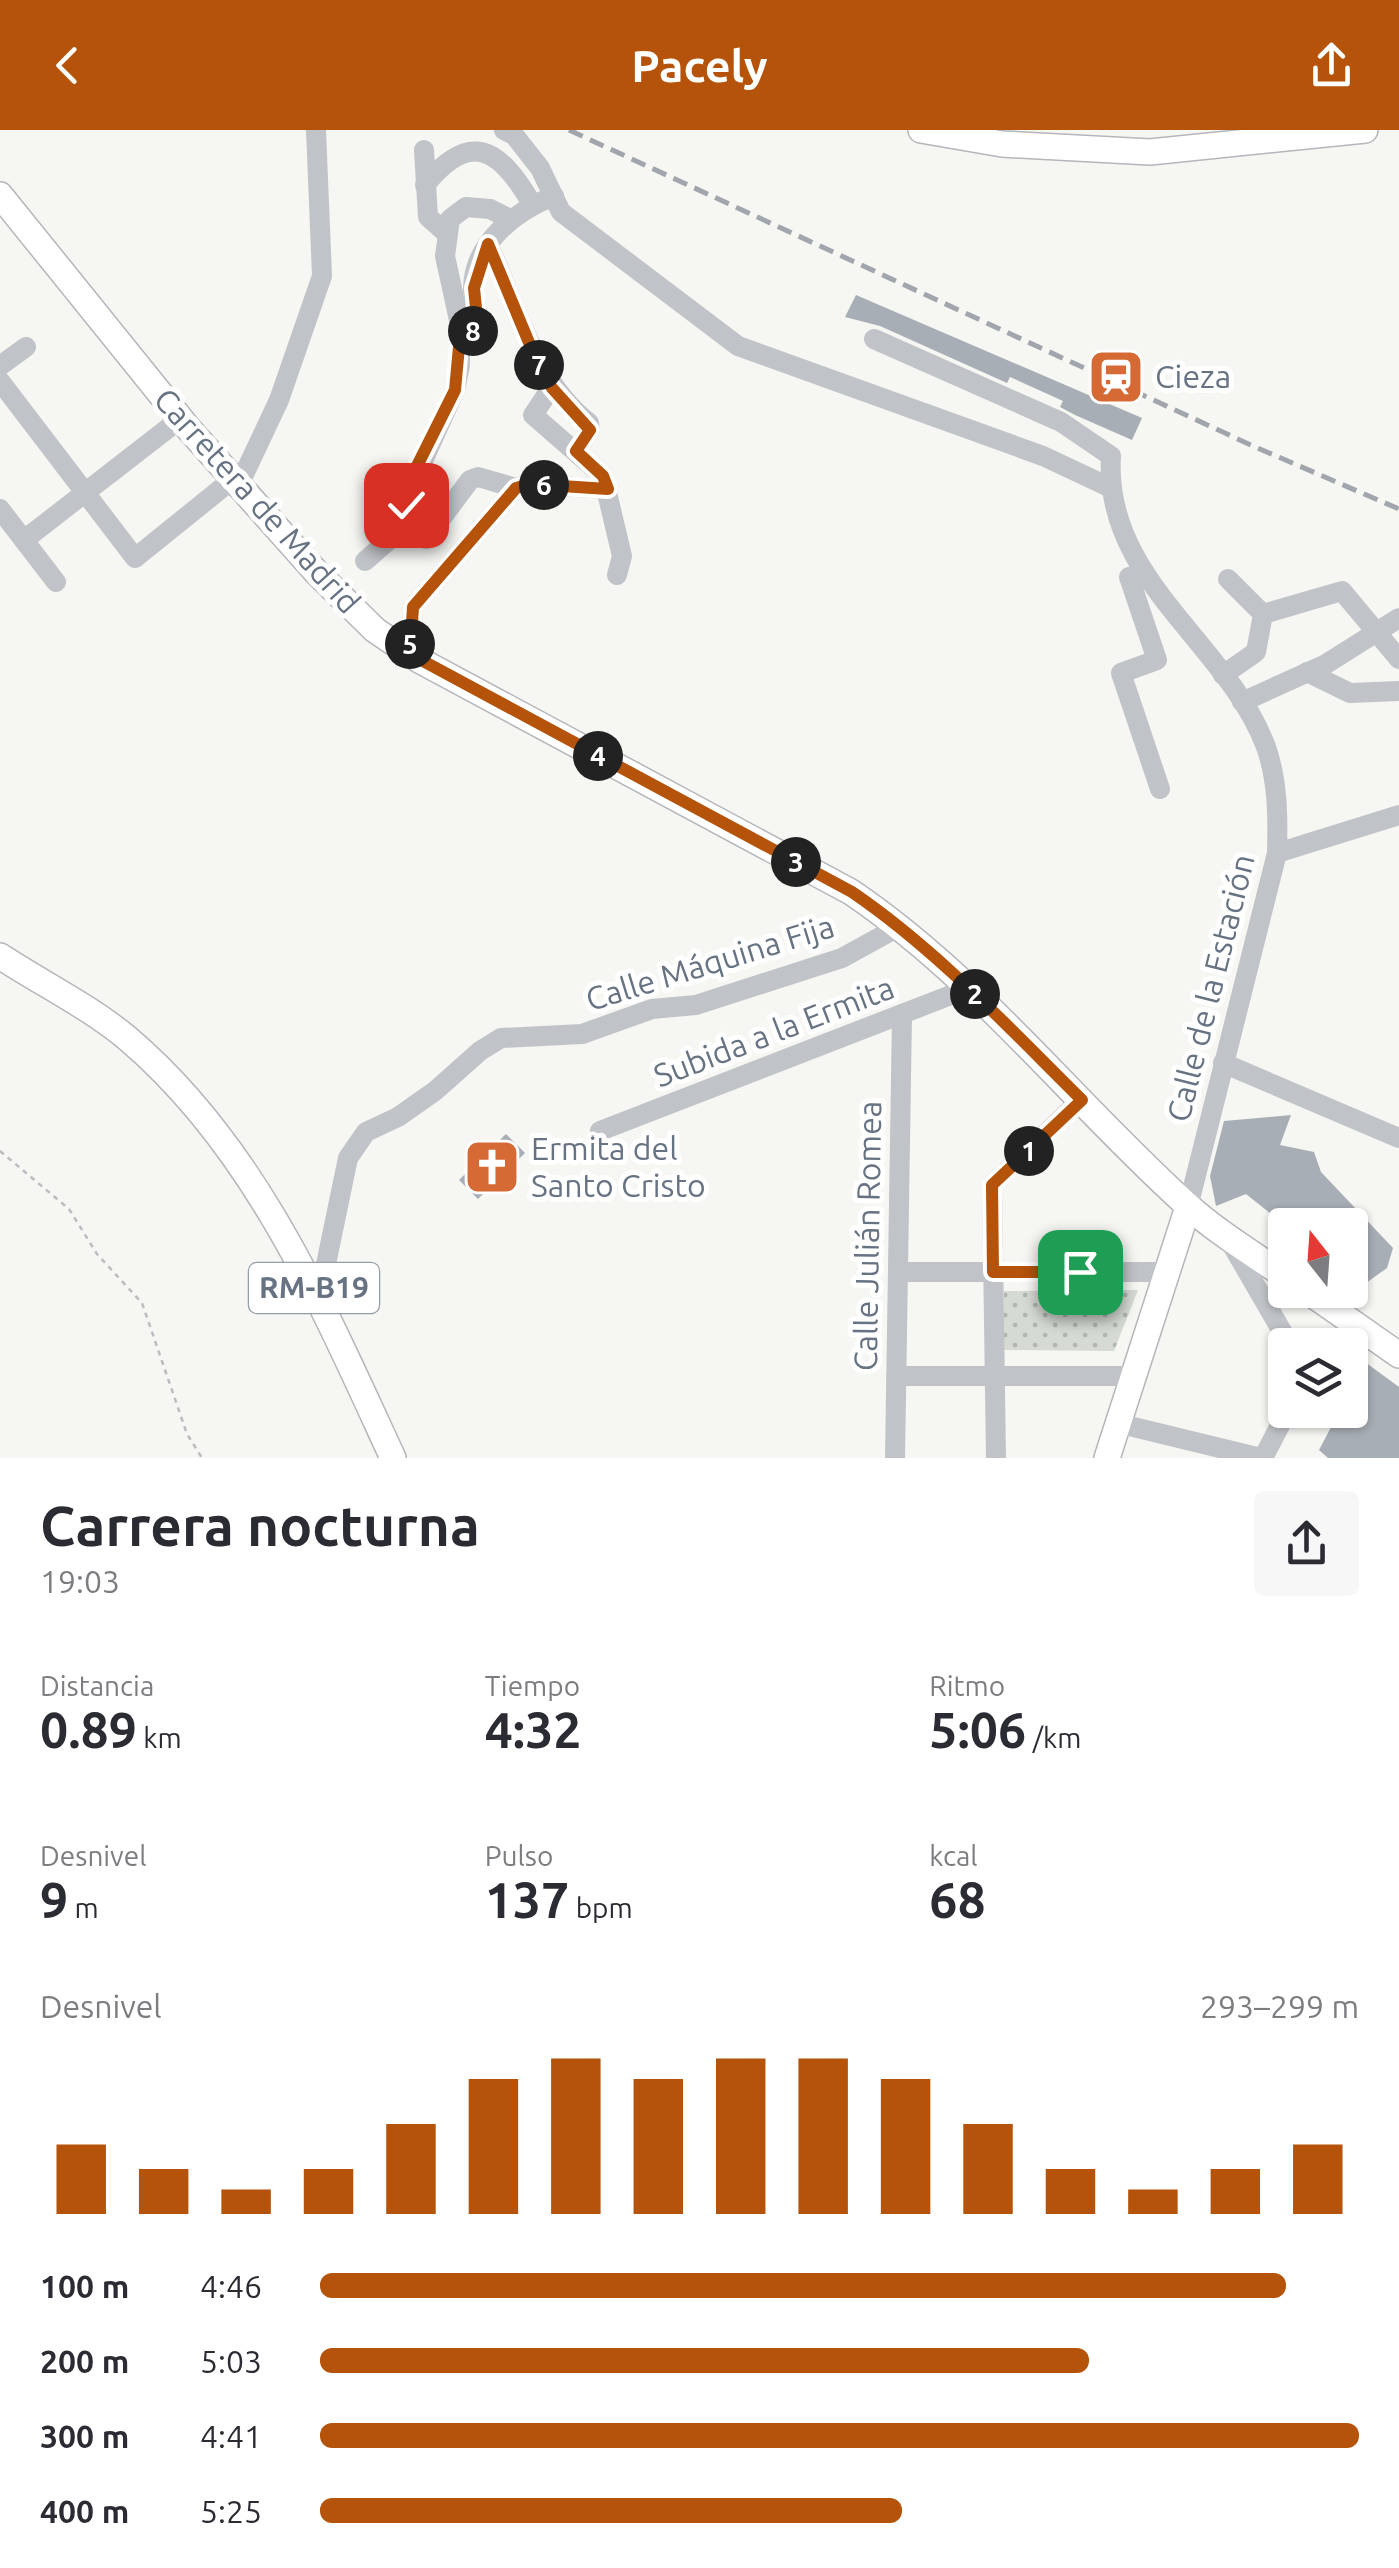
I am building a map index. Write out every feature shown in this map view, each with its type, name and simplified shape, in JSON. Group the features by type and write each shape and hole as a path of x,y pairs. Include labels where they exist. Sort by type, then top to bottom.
{"main road":[{"path":"921,130 1002,144 1150,152 1365,130"},
{"name":"Carretera de Madrid","path":"0,195 180,419 374,630 410,654 852,892 900,926 1188,1206 1268,1264"},
{"name":"RM-B19","path":"0,956 126,1038 215,1128 312,1282 393,1458"},
{"path":"1107,1458 1188,1206"},
{"path":"1332,1308 1399,1355"}],"street":[{"path":"0,381 135,558 236,482 280,400 322,276 316,130"},
{"path":"504,130 514,135 540,168 562,212 738,346 1043,456 1109,487"},
{"path":"425,185 441,159 462,144 478,142 492,148 512,168 532,204"},
{"path":"424,150 428,217 445,232"},
{"path":"460,330 478,328 474,288 488,244 532,204 554,196"},
{"path":"364,561 412,520 406,498 455,390 460,330 444,256 445,232 456,212 466,207 490,209 510,220"},
{"path":"488,244 552,388 588,424 590,430 576,451"},
{"name":"Calle de la Estación","path":"874,339 1060,422 1111,456 1109,487 1142,574 1242,702 1270,764 1278,803 1278,853 1188,1206"},
{"path":"0,366 26,347"},
{"path":"552,388 533,415 603,476 622,556 618,575"},
{"path":"24,540 180,419"},
{"path":"426,539 470,480 478,477 516,488 530,484 608,489"},
{"path":"410,654 413,607 516,488"},
{"path":"0,509 56,582"},
{"path":"1142,574 1128,577 1157,660 1121,672 1160,788"},
{"path":"1228,579 1264,614"},
{"path":"1264,614 1342,591 1399,659"},
{"path":"1223,675 1256,652 1264,614"},
{"path":"1242,702 1307,672 1399,618"},
{"path":"1307,672 1350,692 1399,690"},
{"path":"1278,853 1399,815"},
{"name":"Calle Máquina Fija","path":"312,1282 326,1269 348,1158 366,1132 410,1108 501,1038 582,1034 652,1009 696,1005 842,958 900,926"},
{"name":"Subida a la Ermita","path":"600,1131 968,988"},
{"name":"Calle Julián Romea","path":"894,1458 902,1015"},
{"path":"1223,1063 1399,1138"},
{"path":"996,1458 992,1185 1082,1100"},
{"path":"1226,1234 1280,1328"},
{"path":"898,1272 1166,1272"},
{"path":"896,1376 1133,1376"},
{"path":"1117,1424 1262,1458 1278,1428"}],"path":[{"path":"0,1151 69,1209 98,1254 142,1303 187,1434 202,1458"}],"shaded area":[{"path":"1138,1290 1114,1351 1003,1350 1004,1291"}],"building":[{"path":"856,295 1142,418 1132,440 1075,415 1060,407 1063,401 1010,377 1007,383 880,326 845,317"},
{"path":"1291,1115 1280,1145 1314,1152 1321,1172 1355,1208 1268,1208 1268,1211 1246,1194 1216,1206 1210,1176 1224,1121"},
{"name":"Ermita del Santo Cristo","path":"506,1134 525,1153 478,1199 459,1180"},
{"path":"1368,1222 1393,1248 1387,1268 1368,1282"},
{"path":"1368,1364 1399,1387 1399,1458 1328,1458 1319,1450 1331,1428 1368,1428"}],"railway":[{"path":"569,130 1253,446 1399,509"}],"place":[{"name":"Cieza","path":"1116,377"},
{"name":"Ermita del Santo Cristo","path":"492,1167"}],"route":[{"path":"406,505 416,468 455,390 460,336 478,328 476,271 488,244 519,310 540,369 570,410 588,424 590,430 576,451 603,476 608,489 530,484 516,488 413,607 410,654 852,892 892,920 968,988 1082,1100 992,1185 993,1272 1080,1272"}]}
